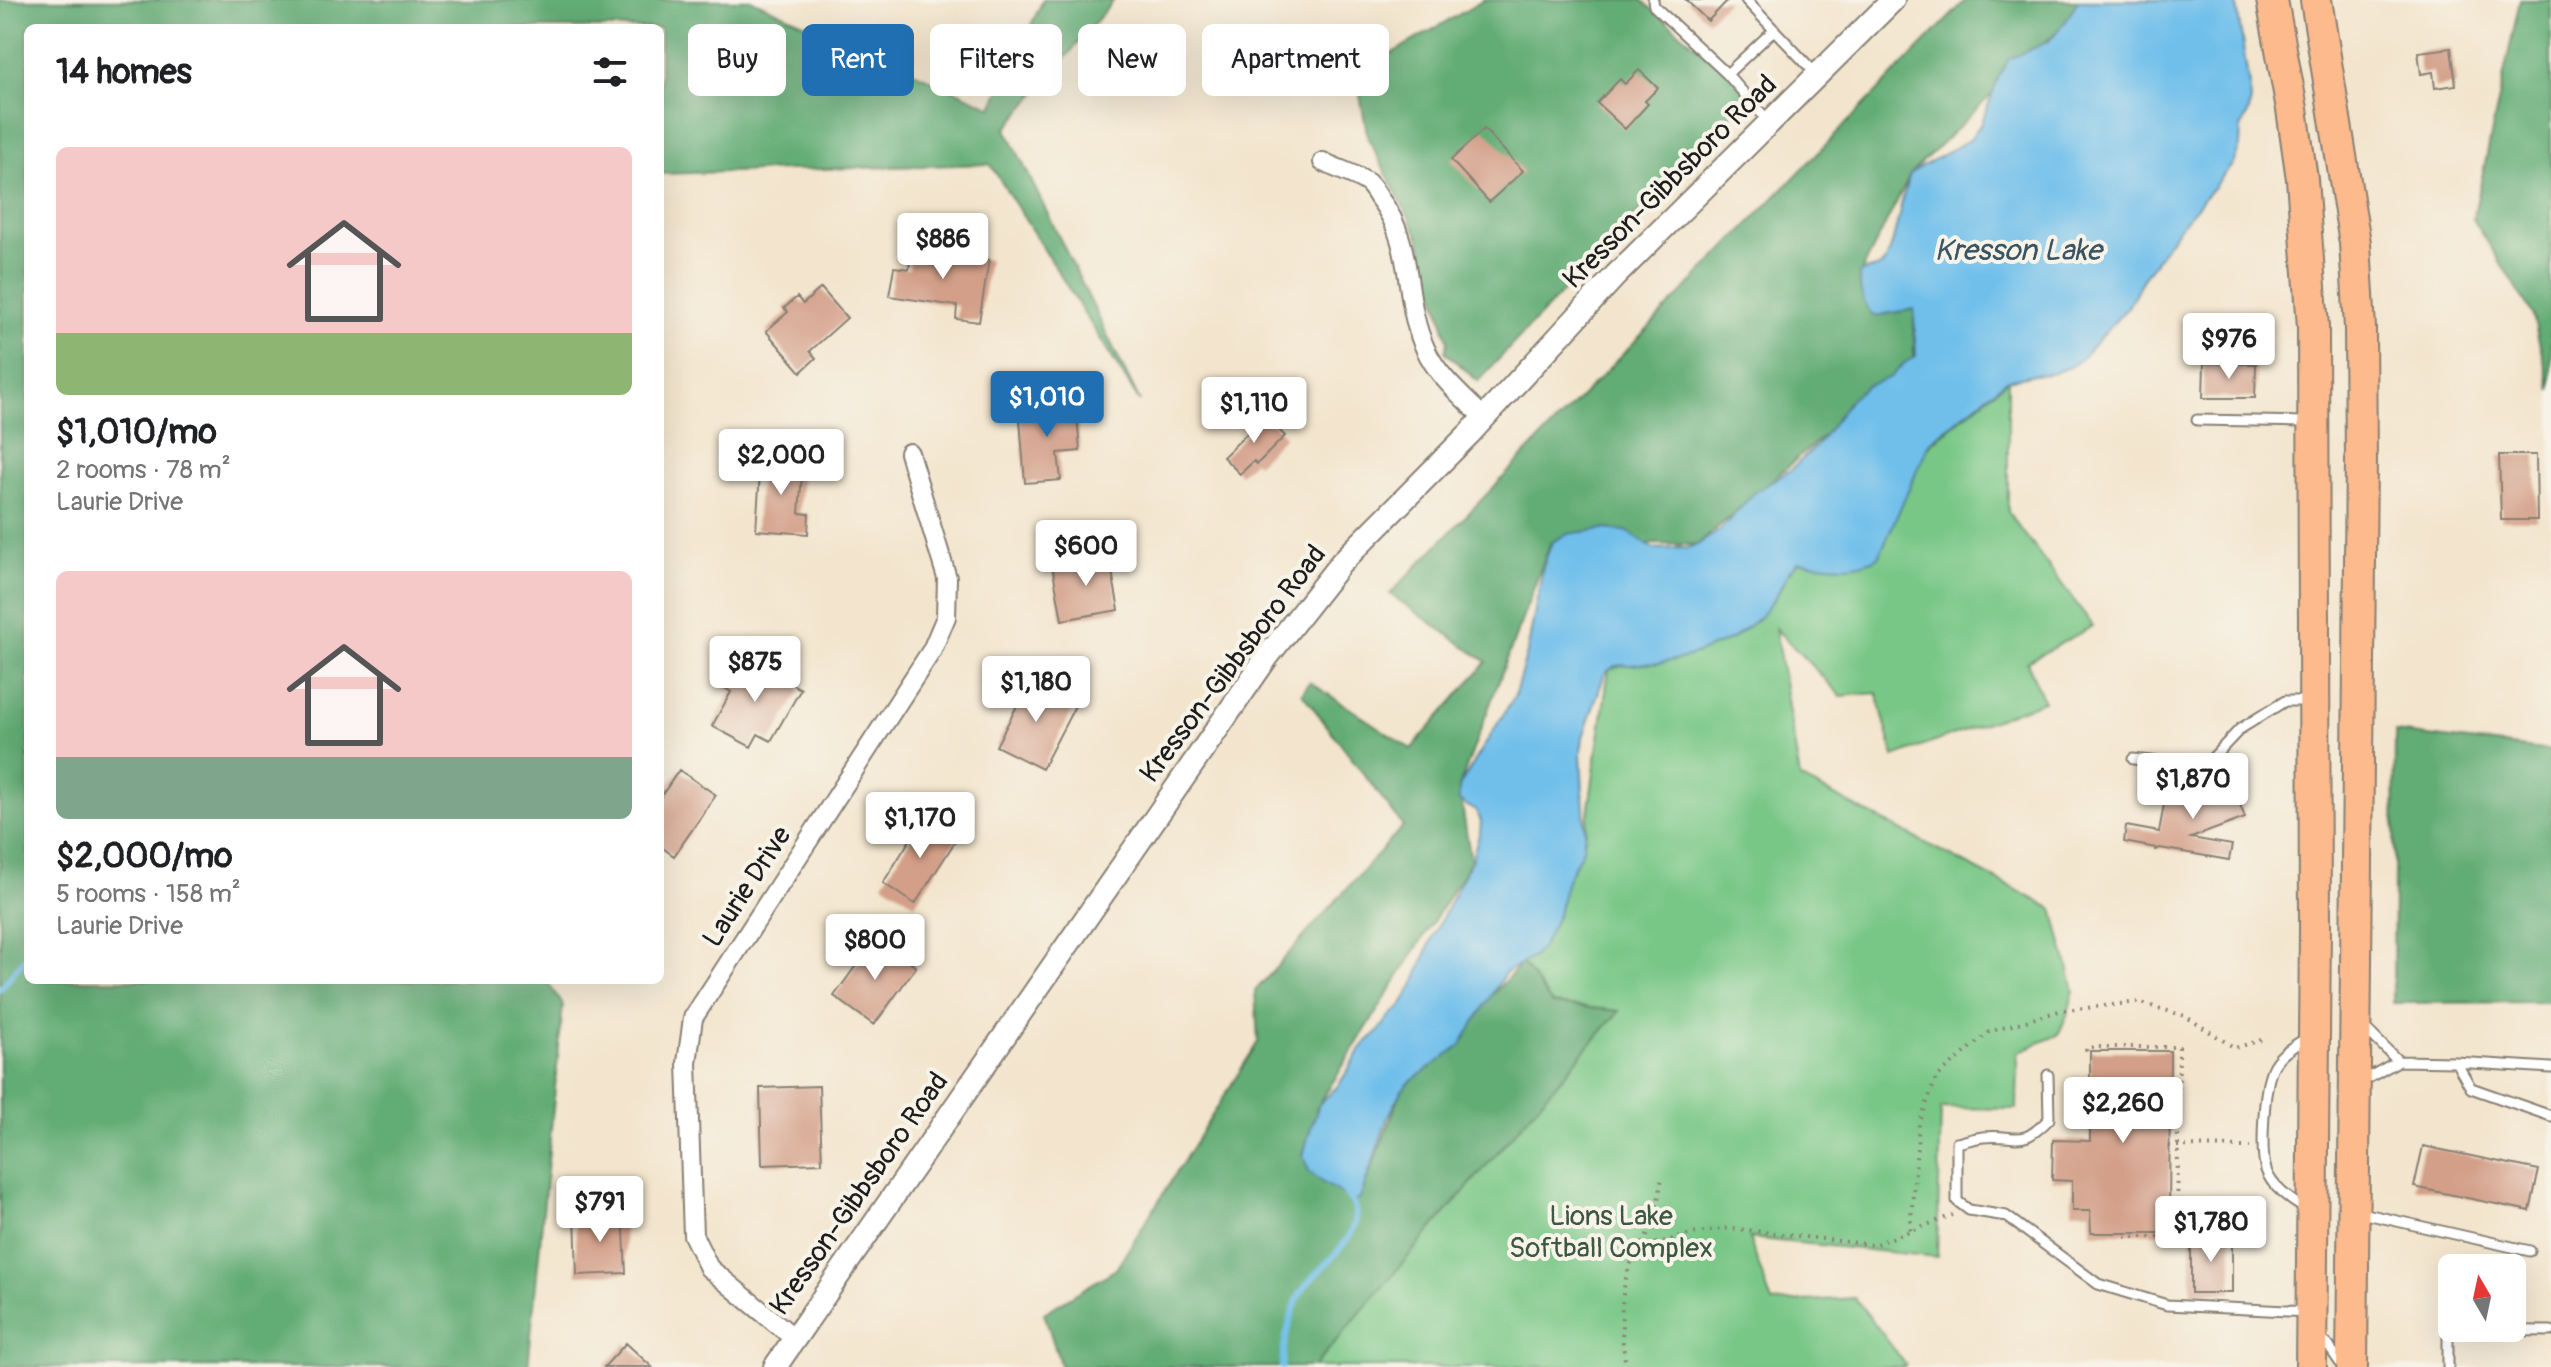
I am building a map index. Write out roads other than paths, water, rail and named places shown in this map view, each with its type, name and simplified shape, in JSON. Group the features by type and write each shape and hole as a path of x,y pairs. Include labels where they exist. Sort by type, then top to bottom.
{"highway":[{"path":"2272,0 2302,179 2311,295 2315,422 2315,1031 2311,1367"},
{"path":"2316,0 2355,243 2360,328 2352,1367"}],"street":[{"name":"Kresson-Gibbsboro Road","path":"775,1367 1267,657 1341,563 1484,418 1616,275 1893,0"},
{"path":"1323,162 1368,184 1387,208 1401,240 1415,319 1425,349 1440,372 1484,418"},
{"name":"Laurie Drive","path":"794,1338 709,1268 693,1235 687,1063 693,1018 932,650 946,617 947,578 909,453"}],"lane":[{"path":"1653,0 1654,6 1727,74 1769,122"},
{"path":"1746,0 1817,75"},
{"path":"1727,74 1774,30"},
{"path":"2197,420 2315,422"},
{"path":"2133,759 2204,767 2240,729 2285,701 2313,702"},
{"path":"2355,1018 2398,1061"},
{"path":"2313,1212 2286,1196 2266,1172 2264,1130 2267,1087 2272,1069 2279,1057 2315,1031"},
{"path":"2355,1085 2398,1061 2551,1068"},
{"path":"2456,1062 2471,1088 2551,1116"},
{"path":"2048,1075 2049,1119 2034,1135 2022,1139 1985,1137 1957,1143 1957,1201 1969,1210 2006,1216 2098,1284 2167,1305 2312,1323 2312,1331 2328,1345 2343,1367"},
{"path":"2354,1211 2530,1251"},
{"path":"2448,1367 2448,1330 2551,1331"}],"water":[{"name":"Kresson Lake","path":"2078,0 2236,0 2251,99 2233,164 2178,229 2144,277 2128,307 2082,358 2072,366 2051,374 2007,380 1930,442 1879,556 1849,566 1798,562 1759,618 1732,639 1688,657 1660,663 1615,666 1605,673 1583,737 1583,849 1567,880 1558,914 1543,946 1533,957 1505,973 1460,1046 1402,1090 1387,1120 1360,1199 1354,1201 1323,1183 1309,1171 1303,1156 1319,1104 1338,1086 1365,1043 1399,1009 1413,986 1434,934 1471,861 1481,821 1476,811 1459,801 1459,787 1514,697 1527,653 1543,567 1552,542 1567,534 1604,529 1626,531 1654,549 1697,545 1720,530 1754,493 1792,469 1818,444 1852,397 1867,386 1891,377 1916,356 1914,309 1874,316 1862,296 1859,274 1879,267 1887,259 1911,173 1970,139 1982,122 2009,59 2048,42 2066,21"}],"waterway":[{"path":"0,989 24,959"},
{"path":"1282,1367 1287,1333 1297,1300 1340,1248 1356,1221 1354,1207 1345,1193"}],"park label":[{"name":"Lions Lake Softball Complex","path":"1611,1231"}]}
